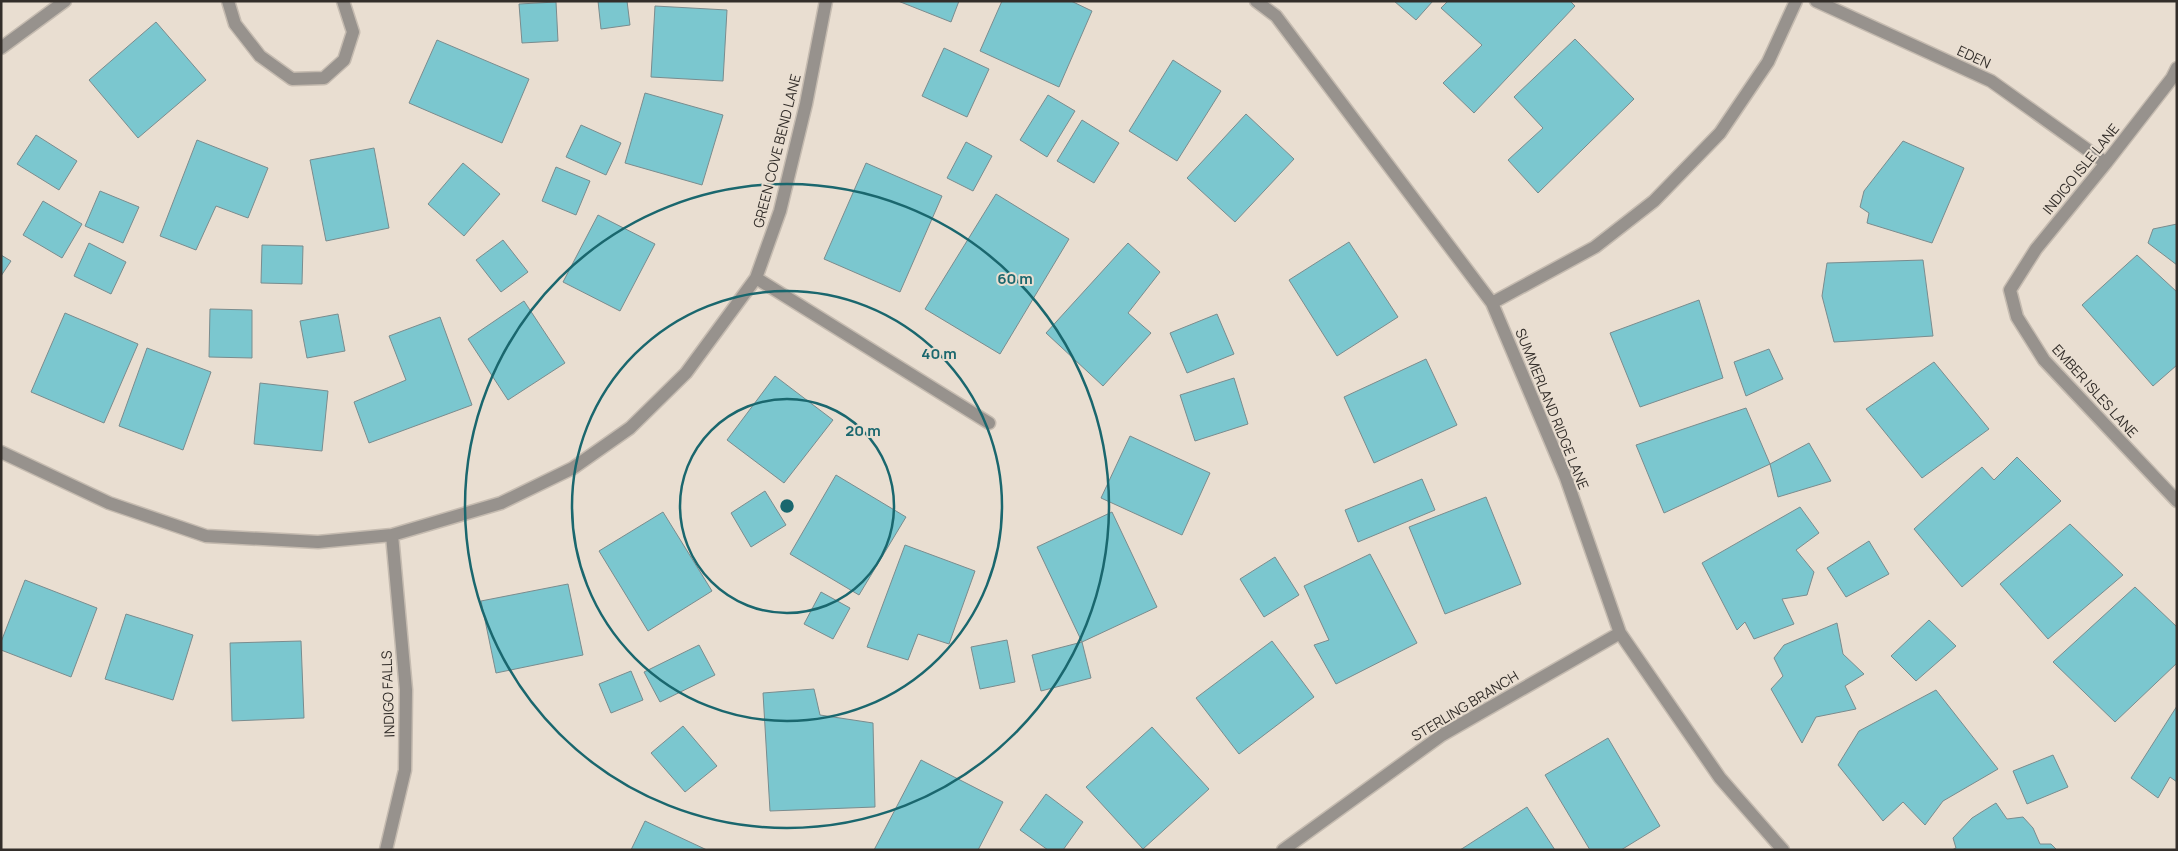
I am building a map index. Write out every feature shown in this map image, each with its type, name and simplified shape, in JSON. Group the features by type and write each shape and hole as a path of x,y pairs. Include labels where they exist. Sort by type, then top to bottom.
{"street":[{"path":"1,48 65,1"},
{"path":"228,1 235,24 260,56 292,79 324,78 344,60 353,32 343,1"},
{"name":"GREEN COVE BEND LANE","path":"1,452 109,503 206,536 318,542 392,535 501,503 573,468 630,428 686,374 756,278 780,211 806,104 826,1"},
{"name":"SUMMERLAND RIDGE LANE","path":"1256,1 1276,16 1492,302 1566,478 1620,633 1720,778 1784,850"},
{"path":"1492,302 1595,247 1654,201 1720,133 1768,62 1796,1"},
{"name":"EDEN","path":"1816,1 1991,81 2106,163"},
{"name":"INDIGO ISLE LANE","path":"2010,290 2036,249 2106,163 2172,78 2177,68"},
{"path":"756,278 989,423"},
{"name":"EMBER ISLES LANE","path":"2010,290 2017,317 2044,360 2177,501"},
{"name":"INDIGO FALLS","path":"386,850 405,770 406,690 392,535"},
{"name":"STERLING BRANCH","path":"1283,850 1442,735 1620,633"}],"building":[{"path":"598,1 627,1 630,25 601,29"},
{"path":"898,1 959,1 951,22"},
{"path":"1002,1 1071,1 1092,11 1059,87 980,51"},
{"path":"1394,1 1433,1 1416,20"},
{"path":"1448,1 1570,1 1575,6 1474,113 1443,83 1482,45 1441,8"},
{"path":"556,2 558,41 522,43 519,4"},
{"path":"655,6 727,10 723,81 651,77"},
{"path":"156,22 206,80 138,138 89,80"},
{"path":"1575,39 1634,99 1538,193 1508,160 1543,128 1514,97"},
{"path":"437,40 529,79 502,143 409,103"},
{"path":"944,48 989,69 967,117 922,96"},
{"path":"1173,60 1221,91 1177,161 1129,131"},
{"path":"645,93 723,115 702,185 625,163"},
{"path":"1048,95 1075,111 1047,157 1020,140"},
{"path":"1246,114 1294,159 1235,222 1187,178"},
{"path":"1082,120 1119,143 1094,183 1057,161"},
{"path":"581,125 621,143 606,175 566,157"},
{"path":"36,135 77,161 59,190 17,164"},
{"path":"197,140 268,168 248,218 216,206 196,250 160,236"},
{"path":"1903,141 1964,168 1932,243 1867,223 1869,213 1860,207 1864,191"},
{"path":"966,142 992,156 973,191 947,178"},
{"path":"374,148 389,228 326,241 310,160"},
{"path":"463,163 500,194 464,236 428,204"},
{"path":"866,163 942,196 900,292 824,259"},
{"path":"556,167 590,181 576,215 542,201"},
{"path":"100,191 139,207 123,243 85,226"},
{"path":"996,194 1069,239 1000,354 925,309"},
{"path":"43,201 82,224 62,258 23,235"},
{"path":"598,215 655,244 620,311 563,282"},
{"path":"2177,224 2177,265 2148,243 2153,229"},
{"path":"503,240 528,272 501,292 476,260"},
{"path":"1349,242 1398,317 1337,356 1289,280"},
{"path":"89,243 126,262 111,294 74,276"},
{"path":"1128,243 1160,272 1128,313 1151,333 1103,386 1046,333"},
{"path":"262,245 303,246 302,284 261,283"},
{"path":"1,255 11,261 1,276"},
{"path":"2137,255 2177,292 2177,365 2153,386 2082,305"},
{"path":"1923,260 1933,336 1834,342 1822,296 1827,263"},
{"path":"1699,300 1723,378 1640,407 1610,333"},
{"path":"524,301 565,363 508,400 468,339"},
{"path":"210,309 252,310 252,358 209,357"},
{"path":"65,313 138,344 104,423 31,392"},
{"path":"338,314 345,351 307,358 300,321"},
{"path":"1217,314 1234,354 1187,373 1170,333"},
{"path":"440,317 472,405 369,443 354,402 406,380 389,336"},
{"path":"147,348 211,372 183,450 119,426"},
{"path":"1769,349 1783,379 1746,396 1734,362"},
{"path":"1426,359 1457,425 1374,463 1344,397"},
{"path":"1934,362 1989,429 1922,478 1866,409"},
{"path":"775,376 833,420 784,483 727,440"},
{"path":"1234,378 1248,424 1195,441 1180,395"},
{"path":"260,383 328,391 322,451 254,444"},
{"path":"1746,408 1770,464 1664,513 1636,445"},
{"path":"1130,436 1210,473 1182,535 1101,498"},
{"path":"1809,443 1831,481 1778,497 1770,464"},
{"path":"2017,457 2061,501 1962,587 1914,529 1982,467 1994,480"},
{"path":"836,475 906,517 859,595 790,554"},
{"path":"1422,479 1435,510 1358,542 1345,510"},
{"path":"765,491 786,525 751,547 731,513"},
{"path":"1486,497 1521,584 1445,614 1409,527"},
{"path":"1800,507 1819,533 1796,550 1814,572 1807,595 1782,599 1794,624 1754,639 1745,622 1737,630 1702,563"},
{"path":"663,512 712,591 648,631 599,551"},
{"path":"1112,512 1157,607 1082,642 1037,547"},
{"path":"2070,524 2123,575 2048,639 2000,584"},
{"path":"1869,541 1889,574 1846,597 1827,568"},
{"path":"905,545 975,571 949,644 918,634 908,660 867,647"},
{"path":"1370,554 1417,643 1336,684 1314,645 1329,640 1304,586"},
{"path":"1275,557 1299,595 1264,617 1240,579"},
{"path":"25,580 97,608 71,677 1,650 1,642"},
{"path":"568,584 583,655 496,673 481,601"},
{"path":"2135,587 2177,627 2177,663 2115,722 2053,662"},
{"path":"821,592 850,608 833,639 804,624"},
{"path":"126,614 193,635 173,700 105,679"},
{"path":"1929,620 1956,646 1916,681 1891,656"},
{"path":"1837,623 1843,654 1864,674 1845,686 1856,709 1816,717 1802,743 1771,689 1783,676 1774,658 1784,645"},
{"path":"1007,640 1015,682 980,689 971,647"},
{"path":"301,641 304,718 232,721 230,643"},
{"path":"1272,641 1314,697 1239,754 1196,698"},
{"path":"1082,642 1091,678 1041,691 1032,655"},
{"path":"699,645 715,675 660,702 644,672"},
{"path":"631,671 643,700 611,713 599,684"},
{"path":"814,689 820,715 873,723 875,807 770,811 763,693"},
{"path":"1936,690 1998,769 1943,801 1925,825 1903,802 1883,821 1838,765 1859,731"},
{"path":"2177,706 2177,782 2170,777 2158,798 2131,778"},
{"path":"683,726 717,766 685,792 651,753"},
{"path":"1152,727 1209,789 1143,849 1086,787"},
{"path":"1608,738 1660,826 1621,850 1590,850 1545,775"},
{"path":"2053,755 2068,787 2027,804 2013,771"},
{"path":"921,760 1003,802 978,850 874,850"},
{"path":"1046,794 1083,822 1063,850 1048,850 1020,830"},
{"path":"1996,803 2007,819 2023,817 2033,828 2040,844 2051,844 2057,850 1952,850 1956,848 1953,838 1972,818"},
{"path":"1527,807 1555,850 1460,850"},
{"path":"645,821 707,850 631,850"}]}
